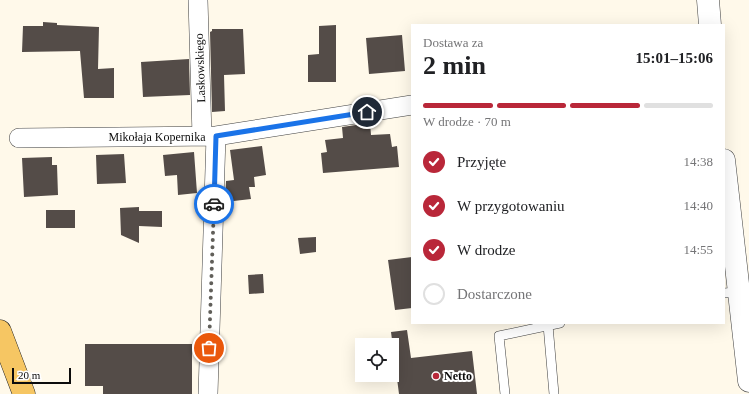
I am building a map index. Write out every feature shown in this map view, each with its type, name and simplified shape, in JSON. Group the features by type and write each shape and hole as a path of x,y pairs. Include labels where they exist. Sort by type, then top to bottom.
{"main road":[{"path":"0,331 24,394"}],"street":[{"name":"Laskowskiego","path":"198,0 209,136 208,394"},
{"path":"708,0 710,24"},
{"name":"Mikołaja Kopernika","path":"19,138 209,136 411,105"},
{"path":"725,179 731,293 749,381"}],"lane":[{"path":"505,394 499,336 554,324"},
{"path":"548,325 554,394"}],"building":[{"path":"43,22 57,23 57,25 99,27 98,69 114,68 114,98 84,98 80,51 22,52 23,26 43,26"},
{"path":"336,25 336,82 308,82 308,55 319,54 319,26"},
{"path":"212,29 243,29 245,74 224,75 225,111 212,112 210,32"},
{"path":"402,35 405,71 369,74 366,38"},
{"path":"189,59 190,95 143,97 141,62"},
{"path":"370,123 371,135 390,134 392,147 397,146 399,167 323,173 321,153 327,152 325,140 343,138 342,127"},
{"path":"262,146 266,175 254,177 255,187 249,187 251,199 225,202 226,181 234,180 230,150"},
{"path":"194,152 197,193 178,195 177,175 165,176 163,155"},
{"path":"124,154 126,183 97,184 96,155"},
{"path":"52,157 52,165 57,165 58,195 24,197 22,158"},
{"path":"139,207 139,211 162,211 162,227 139,226 139,243 121,235 120,208"},
{"path":"46,210 75,210 75,228 46,228"},
{"path":"316,237 316,252 300,254 298,238"},
{"path":"411,257 411,308 395,310 388,260"},
{"path":"263,274 264,293 249,294 248,275"},
{"name":"Netto","path":"407,330 411,358 472,351 477,394 399,394 397,382 399,382 399,338 392,338 391,332"},
{"path":"85,344 192,344 192,394 103,394 103,386 85,386"}],"way so far":[{"path":"209,348 214,204"}],"place":[{"name":"Netto","path":"436,376"}],"route":[{"path":"214,204 216,136 367,112"}]}
